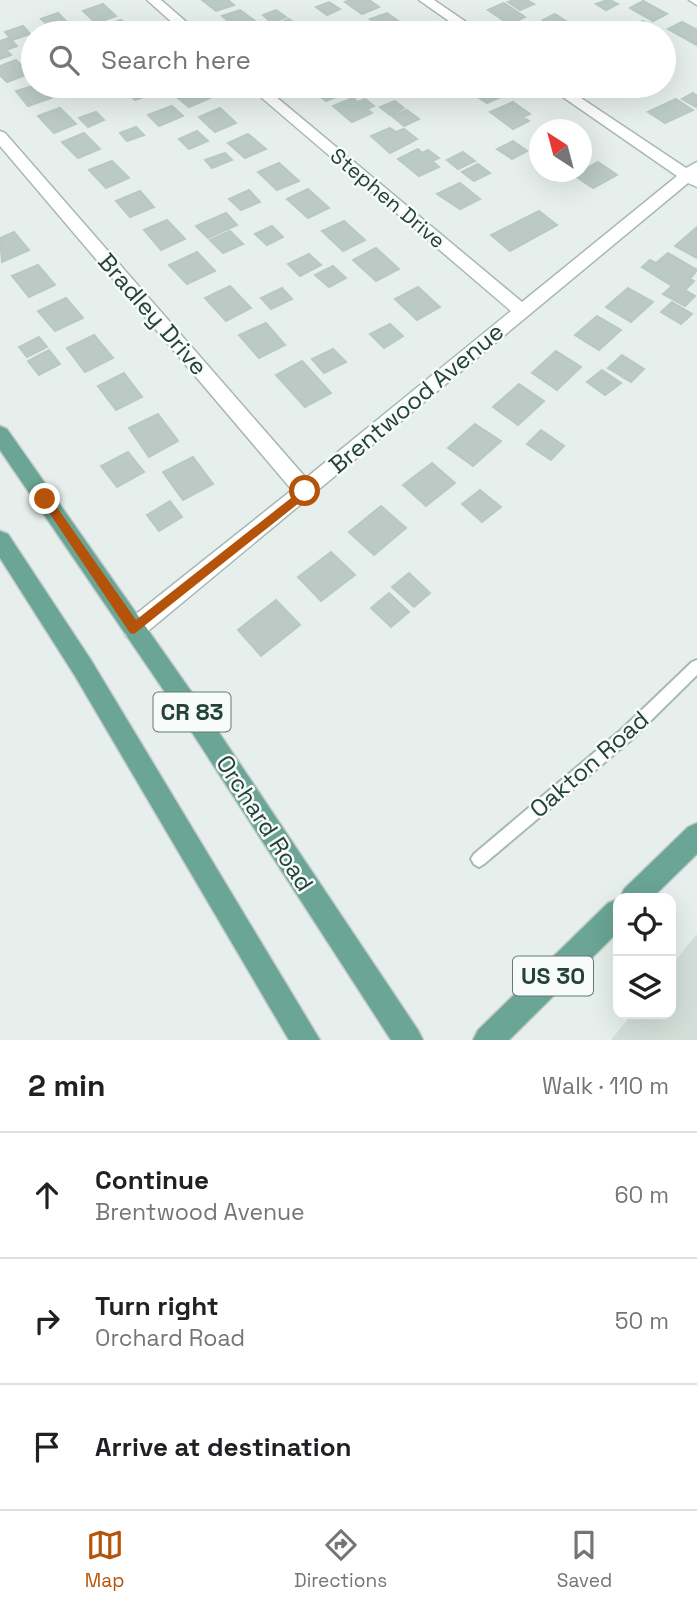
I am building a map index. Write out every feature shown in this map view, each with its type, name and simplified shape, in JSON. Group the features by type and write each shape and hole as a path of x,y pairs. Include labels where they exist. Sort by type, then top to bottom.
{"main road":[{"name":"Orchard Road","path":"0,434 134,629 408,1040"},
{"name":"CR 83","path":"0,540 83,668 305,1040"},
{"path":"638,893 697,836"},
{"name":"US 30","path":"488,1040 613,918"}],"street":[{"path":"153,0 178,21"},
{"path":"425,0 457,21"},
{"name":"Stephen Drive","path":"269,98 521,310"},
{"path":"573,98 693,175"},
{"name":"Bradley Drive","path":"0,136 305,491"},
{"name":"Brentwood Avenue","path":"134,629 305,491 521,310 693,175"}],"lane":[{"name":"Oakton Road","path":"479,859 626,735 697,666"}],"shaded area":[{"path":"697,934 697,1040 611,1040 628,1019 676,1019 676,960"}],"building":[{"path":"202,0 228,0 234,5 216,11"},
{"path":"369,0 379,7 362,14 345,2"},
{"path":"527,0 534,4 520,10 508,2"},
{"path":"607,0 618,4 606,10 596,4"},
{"path":"643,1 667,14 653,21 630,8"},
{"path":"329,2 340,9 327,15 316,7"},
{"path":"504,3 525,17 516,21 504,21 488,10"},
{"path":"103,4 116,16 94,21 83,11"},
{"path":"240,10 255,21 228,21 222,16"},
{"path":"276,10 286,17 270,21 263,15"},
{"path":"58,13 66,21 43,21 41,19"},
{"path":"387,13 398,21 373,21 370,19"},
{"path":"555,14 566,21 545,21"},
{"path":"682,22 697,30 697,45 676,33 676,25"},
{"path":"21,27 21,37 12,40 5,32"},
{"path":"9,38 17,46 6,50 11,55 0,59 0,41"},
{"path":"16,60 21,65 21,77 7,82 0,75 0,66"},
{"path":"693,93 697,96 696,107 682,99"},
{"path":"22,98 51,98 28,106"},
{"path":"178,98 210,98 189,107"},
{"path":"353,98 358,102 365,99 374,106 367,109 372,113 352,122 333,106"},
{"path":"480,98 498,98 487,103"},
{"path":"676,99 693,110 665,123 648,112"},
{"path":"395,101 404,108 390,115 380,107"},
{"path":"513,102 530,114 523,117 529,121 513,129 490,112"},
{"path":"172,106 183,116 159,126 148,115"},
{"path":"60,108 76,124 54,133 38,116"},
{"path":"220,108 236,123 215,132 199,117"},
{"path":"407,110 419,119 404,126 392,116"},
{"path":"96,112 104,120 88,127 79,118"},
{"path":"136,127 144,135 127,141 120,133"},
{"path":"390,128 396,132 404,129 417,139 390,153 371,136"},
{"path":"197,131 208,141 189,149 179,139"},
{"path":"84,133 100,149 78,158 62,142"},
{"path":"248,134 266,149 245,158 228,143"},
{"path":"513,141 527,151 512,159 497,149"},
{"path":"418,149 422,153 428,150 439,158 432,161 439,167 419,176 398,159"},
{"path":"463,152 475,161 458,169 447,160"},
{"path":"225,153 232,160 212,168 205,160"},
{"path":"112,161 129,178 106,188 89,170"},
{"path":"598,162 617,175 593,188 584,182 592,182 592,165"},
{"path":"279,163 299,181 277,190 258,172"},
{"path":"478,164 490,173 474,181 462,172"},
{"path":"460,183 480,199 460,209 437,194"},
{"path":"308,189 329,208 308,218 287,199"},
{"path":"249,190 260,202 241,210 229,199"},
{"path":"140,191 154,207 130,217 116,201"},
{"path":"539,211 557,225 510,251 491,235"},
{"path":"226,213 237,225 208,238 196,226"},
{"path":"167,220 185,239 161,250 144,230"},
{"path":"344,221 365,240 343,251 322,231"},
{"path":"272,226 283,237 267,245 255,234"},
{"path":"697,227 697,258 675,246"},
{"path":"230,231 243,244 223,253 210,240"},
{"path":"14,232 29,250 2,262 0,238"},
{"path":"376,248 399,269 376,281 353,260"},
{"path":"197,252 215,271 187,284 169,265"},
{"path":"668,253 697,270 690,279 694,281 685,290 695,296 685,306 663,294 672,286 642,267 650,260 656,263"},
{"path":"309,254 321,265 300,276 288,264"},
{"path":"38,265 55,285 29,297 12,276"},
{"path":"333,266 346,278 329,287 315,275"},
{"path":"230,286 251,308 226,321 205,298"},
{"path":"418,287 440,307 417,320 395,299"},
{"path":"282,288 292,299 271,309 261,298"},
{"path":"628,288 653,302 631,322 606,307"},
{"path":"66,298 83,318 55,331 38,311"},
{"path":"672,302 692,314 681,324 661,312"},
{"path":"597,316 621,330 599,350 575,335"},
{"path":"266,323 285,345 259,358 239,335"},
{"path":"390,324 403,336 384,348 370,334"},
{"path":"94,335 113,358 85,372 67,348"},
{"path":"39,337 47,347 27,357 19,347"},
{"path":"333,349 346,362 324,373 312,359"},
{"path":"49,350 60,364 39,375 28,361"},
{"path":"556,351 581,367 557,390 532,373"},
{"path":"622,355 644,369 631,382 608,368"},
{"path":"302,361 331,393 305,407 276,375"},
{"path":"602,370 621,383 605,395 587,382"},
{"path":"124,373 142,397 116,410 98,386"},
{"path":"519,384 544,401 518,425 493,407"},
{"path":"158,414 178,441 149,457 129,428"},
{"path":"475,424 501,441 473,466 448,448"},
{"path":"541,430 564,446 551,460 527,444"},
{"path":"128,452 144,472 117,487 101,466"},
{"path":"193,457 213,484 183,500 163,472"},
{"path":"432,463 455,483 426,506 403,485"},
{"path":"480,490 501,507 482,522 462,504"},
{"path":"170,501 182,517 159,531 147,515"},
{"path":"381,506 406,528 374,555 349,532"},
{"path":"331,552 355,575 321,601 298,577"},
{"path":"409,573 430,593 414,607 392,587"},
{"path":"389,593 409,612 391,627 371,608"},
{"path":"276,600 300,625 261,656 238,630"}],"route":[{"path":"45,499 134,629 305,491"}]}
